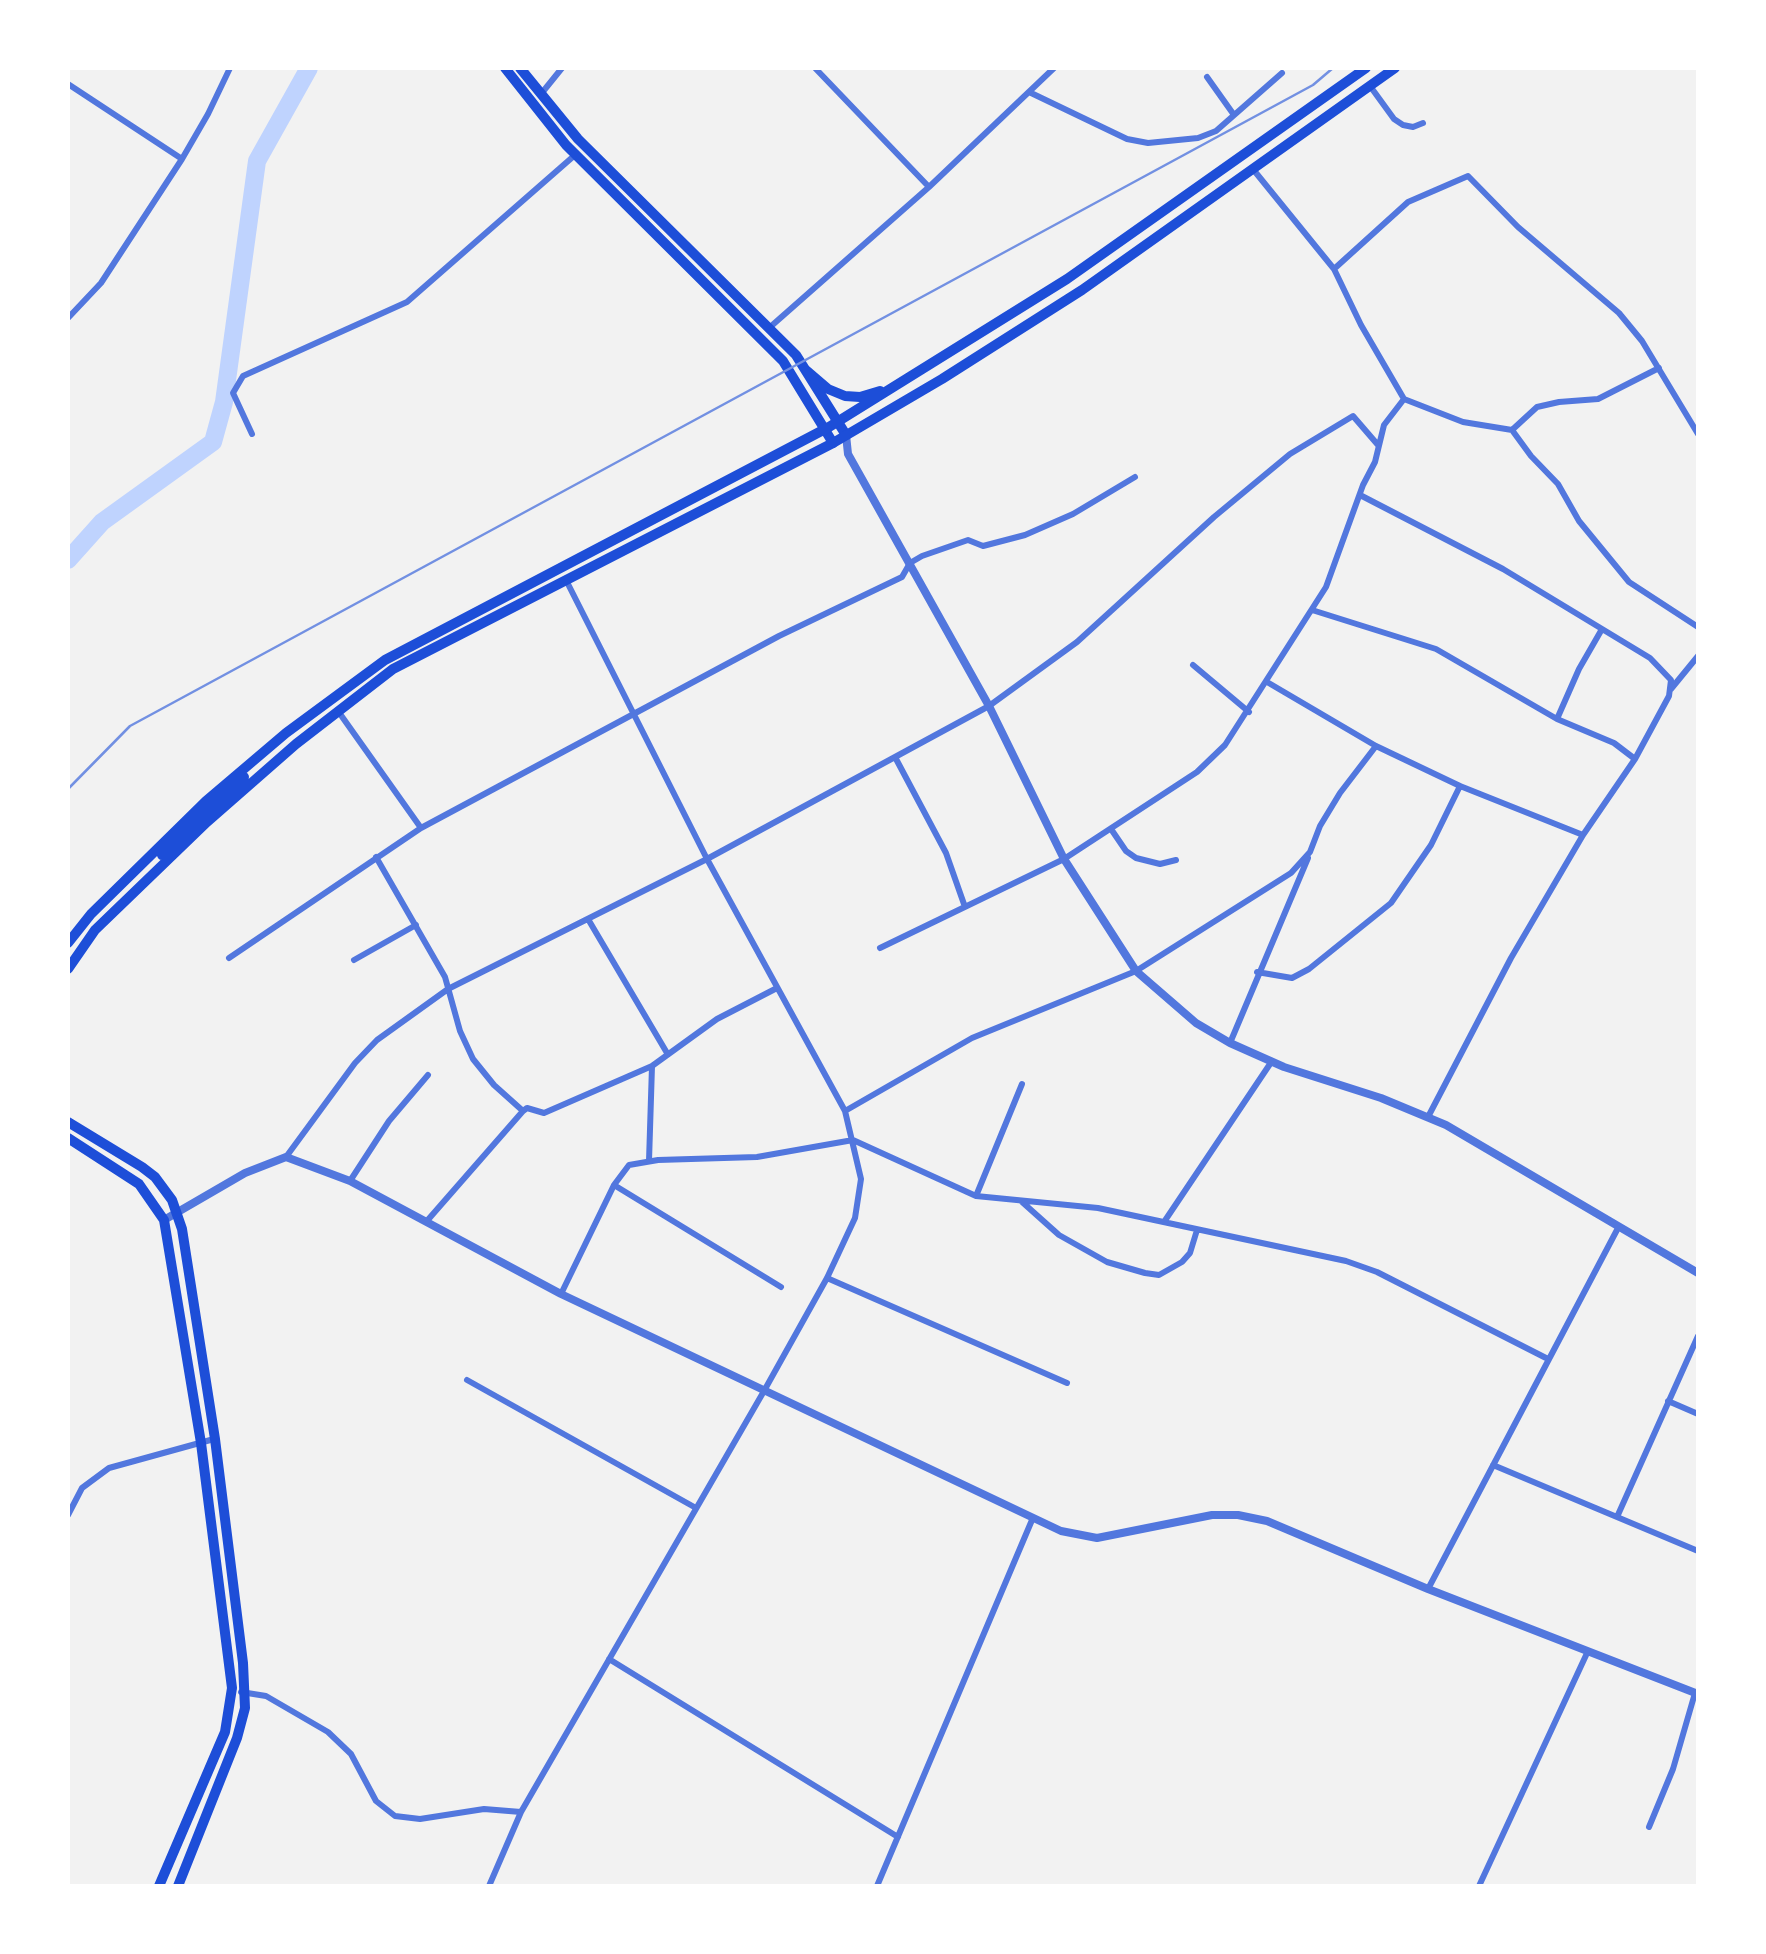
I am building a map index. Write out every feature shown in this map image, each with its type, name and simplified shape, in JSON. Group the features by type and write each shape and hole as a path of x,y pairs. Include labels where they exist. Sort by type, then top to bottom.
{"main road":[{"path":"505,68 576,154 783,362 832,442"},
{"path":"520,68 578,139 770,328 807,371 846,435"},
{"path":"68,943 206,801 286,733 357,680 412,644 838,422 1067,279 1366,68"},
{"path":"68,960 96,921 198,825 393,669 846,435 1082,290 1395,68"},
{"path":"807,371 845,396 866,396 900,384"},
{"path":"68,971 109,915 286,733"},
{"path":"68,971 94,930 296,744"},
{"path":"68,1122 155,1178 178,1213 216,1439 246,1692 237,1738 178,1886"},
{"path":"68,1138 139,1184 164,1220 200,1443 232,1693 226,1732 160,1886"}],"street":[{"path":"68,318 100,282 182,159 230,68"},
{"path":"540,95 562,68"},
{"path":"815,68 929,186"},
{"path":"770,328 1054,68"},
{"path":"1030,92 1128,139 1148,142 1198,138 1216,130 1282,73"},
{"path":"1207,77 1234,115"},
{"path":"68,84 182,159"},
{"path":"1370,85 1394,118 1414,127 1423,123"},
{"path":"252,434 233,393 244,376 407,302 576,154"},
{"path":"1251,167 1334,269 1404,399 1463,422 1512,430 1558,484 1579,521 1630,582 1698,627"},
{"path":"1334,269 1408,202 1468,176 1518,227 1619,313 1659,368 1698,434"},
{"path":"1512,430 1537,407 1598,399 1659,368"},
{"path":"880,948 1064,859 1197,772 1225,745 1326,587 1375,462 1384,426 1404,399"},
{"path":"164,1220 245,1173 286,1157 356,1063 378,1040 448,988 707,860 989,706 1076,642 1290,454 1354,416 1378,446"},
{"path":"846,435 848,454 989,706 1064,859 1136,970 1196,1023 1230,1043 1428,1117 1698,1272"},
{"path":"832,442 848,454"},
{"path":"228,958 422,828 779,636 902,576 910,564 938,549 968,540 983,546 1026,535 1073,514 1134,477"},
{"path":"1360,495 1503,569 1650,658 1671,680 1671,690"},
{"path":"488,1886 520,1812 827,1278 859,1202 861,1180 845,1112 707,860 565,578"},
{"path":"1312,610 1436,649 1557,719 1614,743 1635,759"},
{"path":"1557,719 1602,629"},
{"path":"1428,1117 1583,835 1635,759 1671,690 1698,656"},
{"path":"1193,665 1249,712"},
{"path":"1267,682 1376,746 1460,786 1583,835"},
{"path":"338,711 422,828"},
{"path":"1230,1043 1320,826 1376,746"},
{"path":"895,757 946,853 965,908"},
{"path":"1258,972 1292,978 1391,903 1430,845 1460,786"},
{"path":"1111,829 1126,851 1136,858 1160,864 1176,860"},
{"path":"845,1112 972,1038 1136,970 1291,873 1310,852"},
{"path":"376,857 446,977 460,1032 473,1059 523,1111"},
{"path":"588,919 667,1053"},
{"path":"354,960 416,925"},
{"path":"426,1222 527,1108 544,1112 652,1066 726,1013 777,988"},
{"path":"1164,1222 1272,1061"},
{"path":"649,1161 652,1066"},
{"path":"350,1181 389,1121 428,1075"},
{"path":"976,1196 1022,1084"},
{"path":"561,1294 614,1185 629,1166 649,1161 757,1157 853,1140 976,1196 1064,1202 1346,1261 1376,1272 1548,1359"},
{"path":"286,1157 350,1181 561,1294 1032,1520 1078,1536 1097,1538 1212,1515 1238,1514 1267,1521 1696,1694 1673,1770 1649,1827"},
{"path":"614,1185 781,1288"},
{"path":"1021,1201 1059,1235 1130,1270 1159,1275 1173,1269 1190,1253 1197,1230"},
{"path":"1428,1589 1618,1228"},
{"path":"827,1278 1068,1383"},
{"path":"1617,1517 1698,1336"},
{"path":"467,1380 696,1508"},
{"path":"1668,1402 1698,1414"},
{"path":"68,1515 82,1488 109,1468 216,1439"},
{"path":"1493,1465 1698,1551"},
{"path":"876,1886 1032,1520"},
{"path":"1480,1886 1588,1650"},
{"path":"609,1659 898,1837"},
{"path":"232,1693 266,1696 341,1742 352,1754 376,1800 395,1816 420,1819 484,1809 520,1812"}],"waterway":[{"path":"68,560 102,522 213,442 224,402 257,161 309,68"}],"railway":[{"path":"68,789 130,726 1313,85 1333,68"}]}
